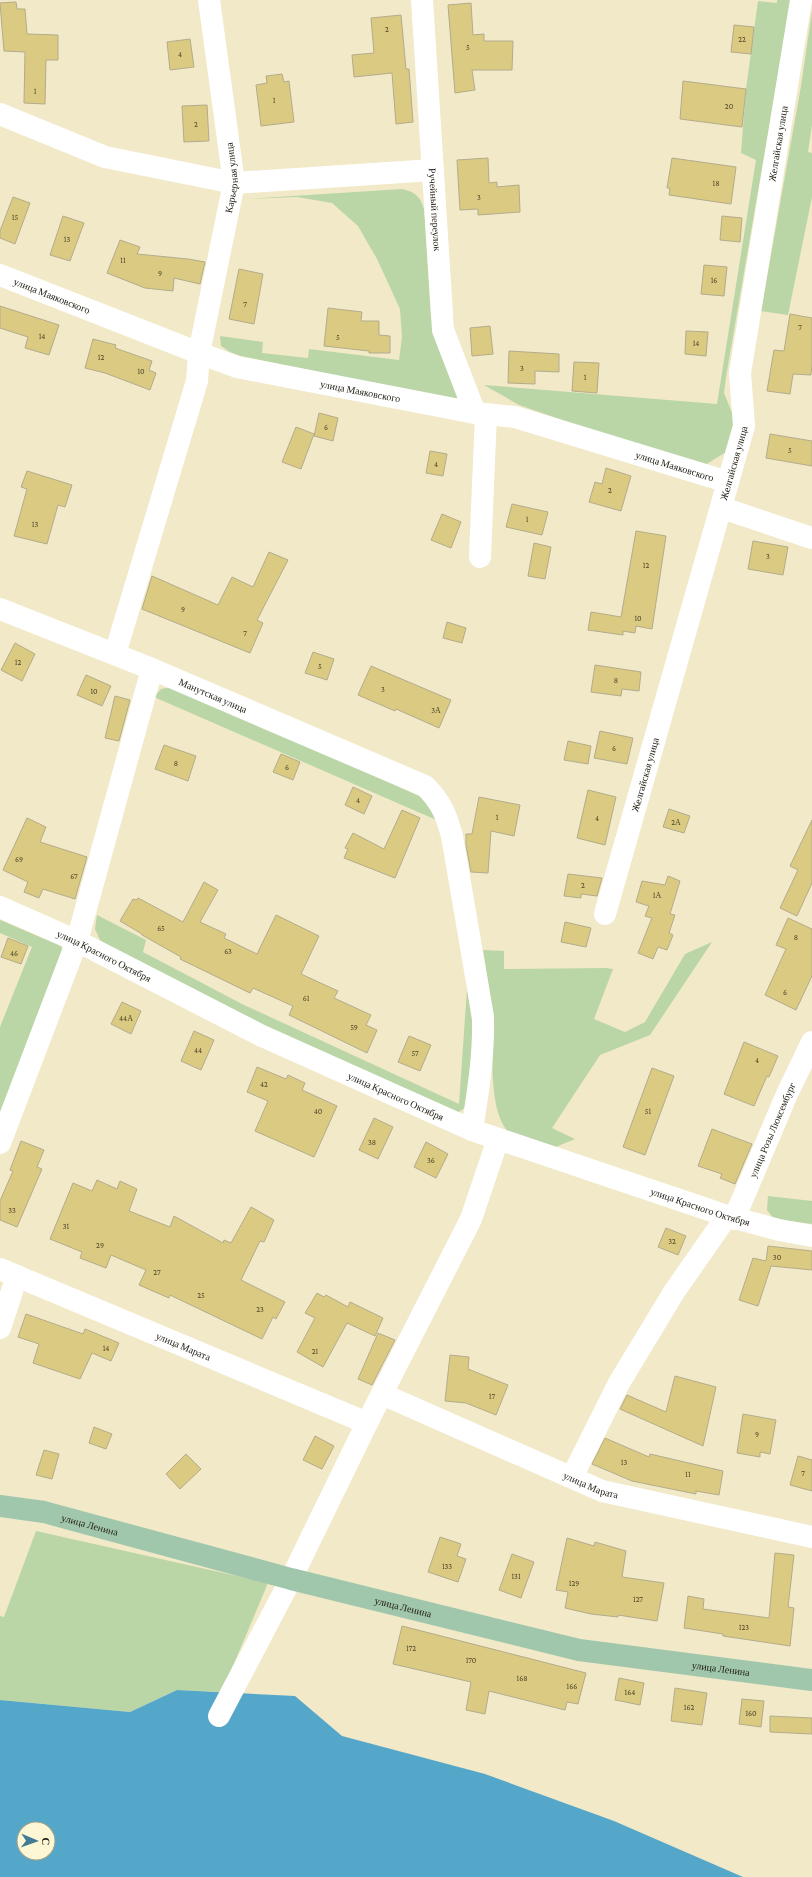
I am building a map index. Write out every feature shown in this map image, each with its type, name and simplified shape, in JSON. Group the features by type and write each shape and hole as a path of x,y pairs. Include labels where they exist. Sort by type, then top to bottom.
{"main road":[{"name":"улица Ленина","path":"0,1506 44,1512 291,1579 579,1650 812,1680"}],"street":[{"name":"Карьерная улица","path":"115,654 196,381 199,353 234,183 209,0"},
{"name":"Ручейный переулок","path":"422,0 443,330 481,414"},
{"name":"Желгайская улица","path":"605,914 722,508 744,426 740,373 802,0"},
{"path":"0,114 105,157 234,183 434,170"},
{"name":"улица Маяковского","path":"0,275 237,367 481,414 515,417 728,482"},
{"path":"480,557 481,414"},
{"path":"722,508 812,538"},
{"name":"Манутская улица","path":"0,609 152,669 425,786 438,798 446,814 452,836 483,1018 483,1045 479,1089 472,1130"},
{"path":"0,1143 77,941 152,669"},
{"name":"улица Красного Октября","path":"0,907 77,941 260,1035 472,1130 731,1218 812,1236"},
{"name":"улица Розы Люксембург","path":"572,1477 619,1382 674,1292 731,1218 812,1042"},
{"path":"219,1716 291,1579 367,1423 471,1219 498,1139"},
{"path":"0,1328 9,1272"},
{"name":"улица Марата","path":"9,1272 367,1423"},
{"name":"улица Марата","path":"382,1394 602,1491 812,1537"}],"green space":[{"path":"777,0 791,0 726,377 724,393 733,415 734,427 726,452 705,465 611,437 519,405 484,385 717,404 756,160 741,153 746,89 758,1 777,3"},
{"path":"812,11 812,125 808,152 812,153 812,197 788,315 761,311 801,86"},
{"path":"402,189 416,195 421,201 424,209 431,317 458,397 455,400 241,356 230,352 221,346 220,336 263,342 262,353 308,358 309,349 399,360 402,337 400,309 377,259 358,226 332,203 297,197 246,199"},
{"path":"171,687 181,689 428,800 441,822 154,697 161,689"},
{"path":"97,915 146,940 143,952 242,1004 459,1104 467,989 474,1034 467,1105 459,1112 448,1113 104,949 95,929"},
{"path":"0,920 61,946 64,954 0,1128 0,1027 32,947 0,933"},
{"path":"712,942 650,1035 600,1055 552,1128 575,1139 546,1151 519,1140 506,1129 500,1118 496,1105 493,1073 492,1011 483,950 504,951 504,969 613,969 594,1019 625,1032 645,1022 685,954"},
{"path":"768,1196 812,1201 812,1224 774,1219 767,1210"},
{"path":"36,1531 268,1583 222,1692 177,1690 130,1712 0,1700 0,1616 4,1617"}],"water":[{"path":"177,1690 295,1696 342,1736 485,1774 614,1821 743,1877 0,1877 0,1700 130,1712"}],"building":[{"path":"16,2 17,9 25,9 27,34 58,35 58,60 46,60 45,104 24,103 25,52 4,51 0,3"},
{"path":"471,3 473,35 484,34 484,41 513,41 512,70 472,70 475,90 455,93 448,5"},
{"path":"401,15 406,69 409,69 413,122 396,124 392,73 354,77 352,55 374,53 371,18"},
{"path":"734,25 754,27 751,54 731,52"},
{"path":"190,39 194,67 170,70 167,42"},
{"path":"282,74 284,82 289,81 294,122 261,126 256,85 267,83 266,76"},
{"path":"683,81 746,89 742,127 680,119"},
{"path":"207,105 209,141 184,142 182,106"},
{"path":"488,158 489,183 497,182 497,187 519,185 520,212 478,215 478,209 460,210 457,160"},
{"path":"672,158 736,167 731,204 669,195 670,188 667,188"},
{"path":"13,197 30,203 15,244 0,238 0,231"},
{"path":"63,216 84,223 70,261 50,255"},
{"path":"722,216 742,218 740,242 720,240"},
{"path":"120,240 140,247 137,254 205,262 200,284 174,278 173,291 145,288 107,273"},
{"path":"704,265 727,267 724,296 701,294"},
{"path":"239,269 263,274 254,324 229,319"},
{"path":"0,306 59,325 49,355 25,348 28,337 0,328"},
{"path":"328,308 362,312 361,321 379,321 379,335 390,336 390,353 369,353 369,351 324,346"},
{"path":"790,314 812,318 811,375 793,374 790,394 767,391 774,350 784,351"},
{"path":"490,326 493,354 472,356 470,328"},
{"path":"686,331 708,332 706,356 685,354"},
{"path":"93,339 116,345 115,348 152,361 149,370 156,373 150,390 105,373 85,368"},
{"path":"509,351 559,354 559,372 535,371 535,384 508,383"},
{"path":"574,362 599,363 597,393 572,391"},
{"path":"319,413 338,418 333,441 314,436"},
{"path":"296,427 314,434 301,469 282,462"},
{"path":"770,434 812,441 812,466 766,458"},
{"path":"430,451 447,454 443,476 426,473"},
{"path":"606,468 631,476 621,511 589,502 595,482 602,484"},
{"path":"27,471 72,485 65,507 58,505 47,544 14,536 27,489 21,487"},
{"path":"512,504 548,512 542,535 506,527"},
{"path":"442,514 461,522 451,548 431,540"},
{"path":"636,531 666,536 652,629 636,626 635,633 623,631 623,635 588,630 591,612 621,617"},
{"path":"753,541 788,547 783,575 748,569"},
{"path":"534,543 551,547 545,579 528,576"},
{"path":"269,552 288,560 257,620 263,623 250,653 142,609 152,576 218,605 232,577 253,587"},
{"path":"447,622 466,628 462,643 443,638"},
{"path":"15,643 35,654 22,681 1,670"},
{"path":"313,652 334,659 327,680 305,673"},
{"path":"595,665 641,672 639,691 622,689 621,696 591,692"},
{"path":"371,666 451,700 439,728 396,709 395,711 358,695"},
{"path":"86,675 111,686 102,706 77,695"},
{"path":"115,696 130,700 119,741 105,738"},
{"path":"600,731 633,738 627,764 594,758"},
{"path":"568,741 591,746 588,764 564,760"},
{"path":"164,745 196,756 188,781 155,769"},
{"path":"281,754 300,762 293,780 273,772"},
{"path":"353,787 372,796 364,814 345,805"},
{"path":"588,790 616,797 605,845 577,838"},
{"path":"479,797 520,805 514,836 491,831 488,873 471,872 466,845 466,834 472,834"},
{"path":"669,809 690,816 684,833 663,827"},
{"path":"402,810 420,818 395,878 344,858 348,849 345,848 353,833 384,849"},
{"path":"27,818 46,827 40,842 87,857 75,899 43,889 39,898 24,892 28,882 3,870"},
{"path":"812,820 812,883 797,916 780,908 798,870 790,866"},
{"path":"568,874 602,878 597,896 581,894 581,898 564,896"},
{"path":"668,876 680,881 670,914 675,915 669,933 673,935 667,950 658,947 653,959 638,953 652,918 645,916 649,906 636,902 642,881 665,885"},
{"path":"204,882 218,890 200,922 226,934 224,938 257,954 276,915 319,936 301,974 338,991 334,998 371,1015 366,1025 377,1030 367,1053 289,1015 293,1006 253,988 250,993 180,959 181,957 120,921 133,899 136,900 138,898 183,922"},
{"path":"788,918 812,929 812,976 796,1010 765,995 786,949 776,945"},
{"path":"565,922 591,928 586,947 561,942"},
{"path":"8,938 28,946 21,964 1,957"},
{"path":"122,1002 141,1011 131,1034 111,1024"},
{"path":"194,1031 214,1040 201,1070 181,1061"},
{"path":"409,1036 431,1045 420,1071 398,1062"},
{"path":"744,1042 778,1056 769,1077 767,1076 754,1106 724,1094"},
{"path":"257,1067 286,1079 288,1075 305,1083 302,1090 337,1106 314,1157 255,1131 268,1101 247,1092"},
{"path":"652,1068 674,1076 645,1155 623,1147"},
{"path":"374,1118 393,1127 378,1159 359,1150"},
{"path":"712,1129 752,1144 735,1184 720,1178 722,1174 698,1166"},
{"path":"21,1141 44,1150 37,1167 42,1169 17,1227 0,1220 0,1201 13,1171 10,1170"},
{"path":"426,1142 448,1154 436,1178 414,1167"},
{"path":"97,1180 117,1189 120,1181 137,1189 129,1211 170,1227 174,1216 223,1243 224,1240 231,1243 251,1207 274,1220 264,1242 260,1241 241,1280 285,1302 276,1319 273,1317 262,1339 170,1295 169,1298 139,1285 146,1270 111,1255 106,1268 80,1258 82,1252 50,1239 73,1183 92,1191"},
{"path":"666,1228 686,1236 678,1255 658,1247"},
{"path":"768,1246 812,1251 812,1270 771,1266 758,1306 739,1300 753,1258 766,1261"},
{"path":"317,1293 324,1297 326,1295 348,1307 350,1302 383,1318 375,1336 347,1323 323,1367 297,1352 315,1318 305,1313"},
{"path":"26,1314 83,1334 85,1329 119,1343 111,1361 92,1353 80,1379 33,1363 39,1344 18,1337"},
{"path":"378,1333 395,1340 372,1385 358,1379"},
{"path":"450,1355 469,1357 468,1369 508,1385 496,1415 466,1403 445,1401"},
{"path":"675,1376 716,1387 703,1446 620,1409 627,1395 666,1412"},
{"path":"743,1414 776,1420 770,1454 760,1452 760,1457 737,1453"},
{"path":"94,1427 112,1434 106,1449 89,1443"},
{"path":"315,1436 334,1446 322,1469 303,1460"},
{"path":"605,1438 649,1457 650,1454 723,1471 719,1495 696,1491 696,1494 632,1481 592,1464"},
{"path":"44,1450 59,1454 52,1479 36,1475"},
{"path":"186,1454 201,1469 180,1489 166,1474"},
{"path":"798,1456 812,1460 812,1491 790,1485"},
{"path":"440,1537 461,1544 457,1556 466,1559 458,1582 428,1572"},
{"path":"567,1538 594,1546 595,1542 626,1551 622,1577 664,1583 657,1621 618,1615 618,1617 591,1614 565,1608 568,1592 556,1590"},
{"path":"775,1553 794,1555 788,1607 794,1608 790,1646 723,1636 723,1634 684,1628 688,1596 704,1599 703,1609 769,1618"},
{"path":"512,1554 534,1562 521,1598 499,1590"},
{"path":"402,1626 586,1673 578,1704 567,1702 565,1710 489,1691 485,1714 466,1710 471,1682 393,1664"},
{"path":"619,1678 644,1683 640,1705 615,1700"},
{"path":"675,1688 707,1693 702,1725 671,1721"},
{"path":"742,1699 764,1701 761,1727 739,1724"},
{"path":"770,1716 812,1718 812,1734 770,1732"}]}
